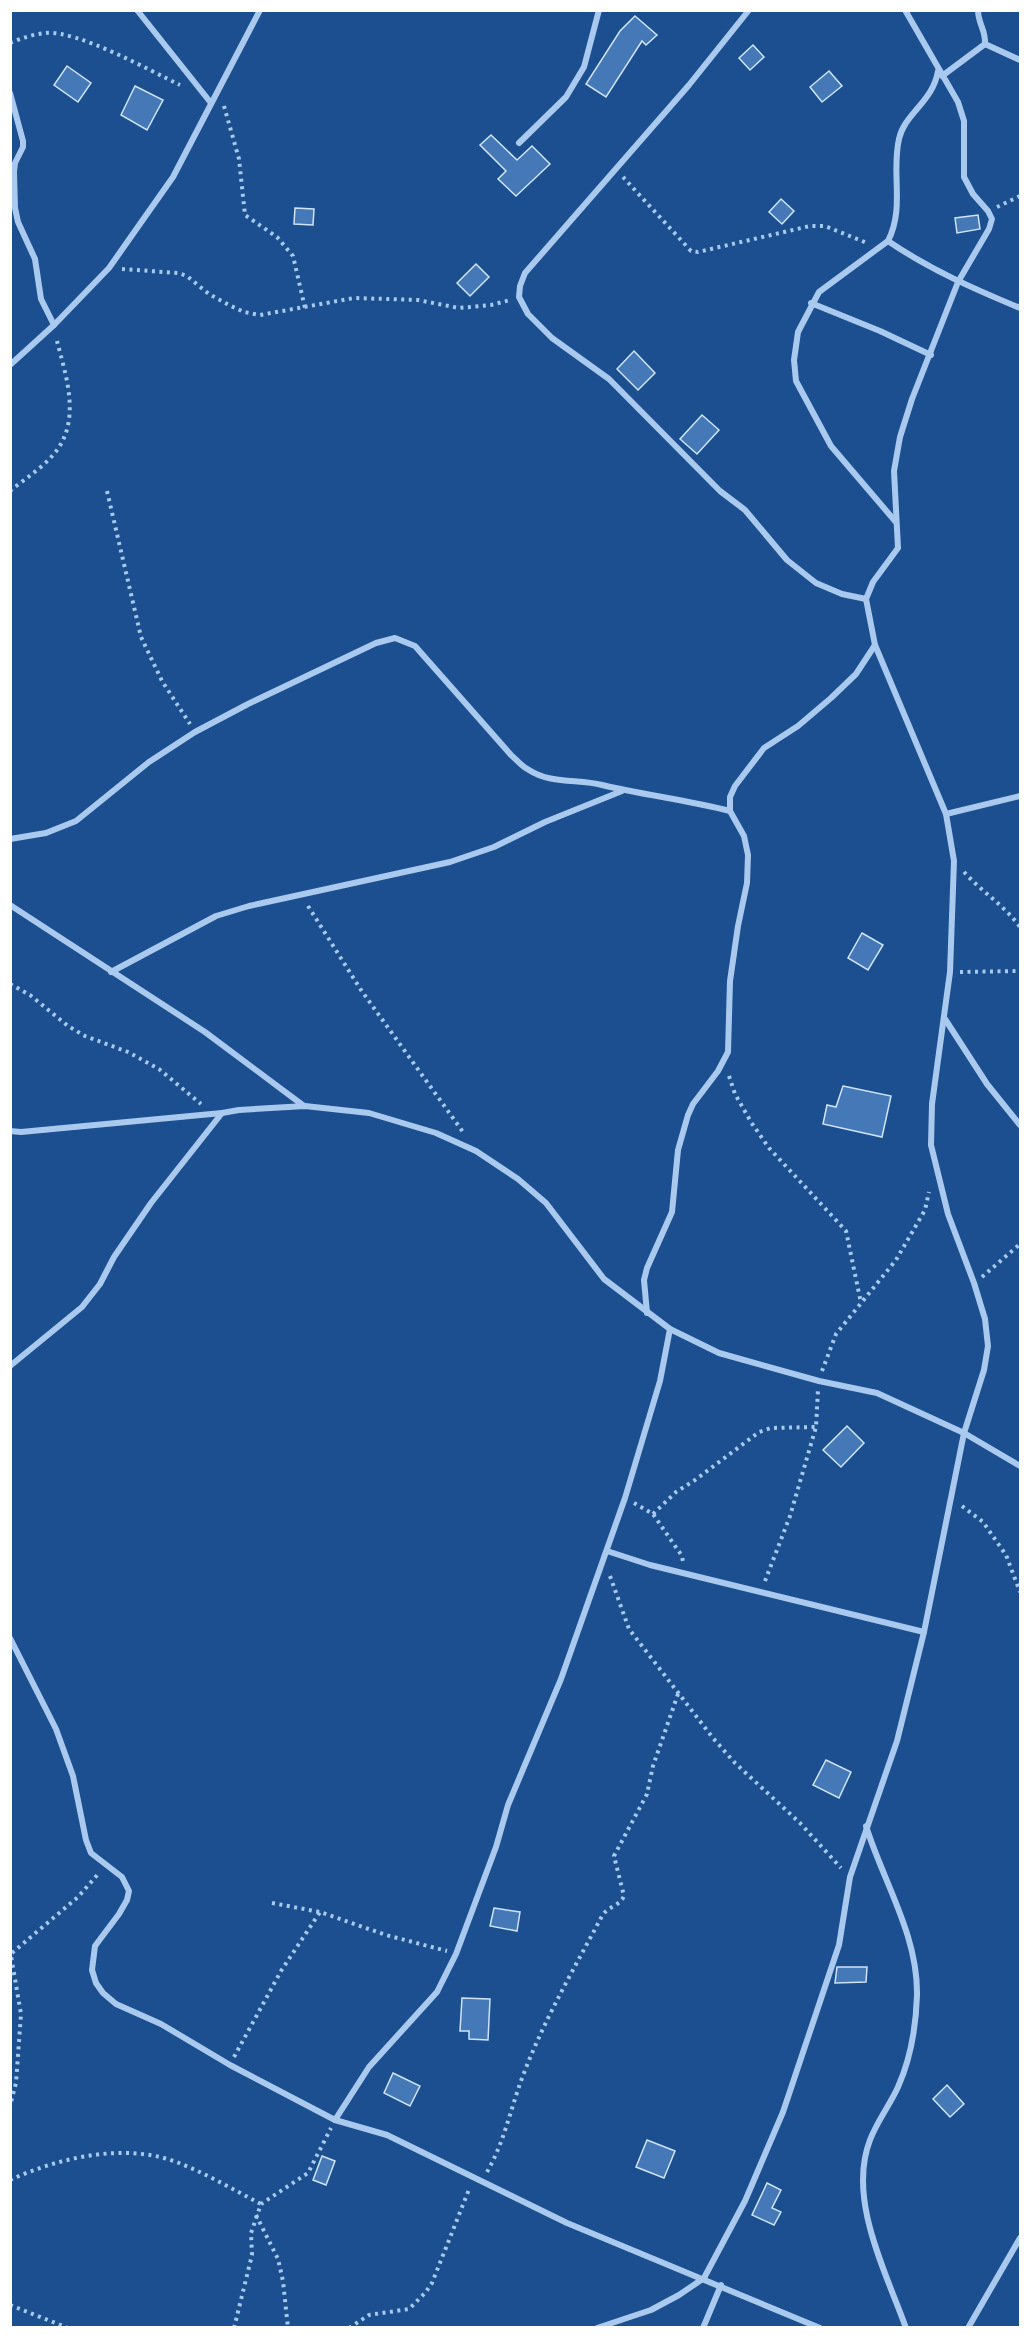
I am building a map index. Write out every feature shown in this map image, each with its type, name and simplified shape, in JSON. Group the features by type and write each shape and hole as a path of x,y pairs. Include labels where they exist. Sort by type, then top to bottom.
{"street":[{"path":"137,10 211,103"},
{"path":"10,364 54,325 109,268 173,177 260,10"},
{"path":"519,143 566,96 584,67 599,10"},
{"path":"749,10 616,169 525,273 519,297 528,315 552,338 609,380 720,491 745,510 787,560 816,583 842,594 866,599"},
{"path":"597,2328 651,2310 704,2278 745,2201 783,2112 839,1945 850,1877 897,1741 924,1632 964,1433 984,1370 988,1346 985,1319 948,1214 931,1145 932,1104 950,972 954,861 946,814 875,645 866,599 873,582 898,548 894,471 900,437 912,399 958,282 989,229 992,219 973,194 964,177 964,121 958,102 905,10"},
{"path":"978,10 979,21 986,34 985,44"},
{"path":"895,521 831,446 796,381 794,360 798,332 811,303 819,292 888,241 894,230 897,213 899,137 906,123 929,96 940,73 985,44"},
{"path":"985,44 1020,60"},
{"path":"10,93 23,141 14,172 15,208 18,222 35,258 41,299 54,325"},
{"path":"888,241 913,258 958,282 1020,308"},
{"path":"811,303 931,355"},
{"path":"10,839 46,833 76,820 149,762 195,732 376,643 395,639 415,646 511,755 529,771 550,778 601,784 622,791 678,798 730,811"},
{"path":"647,1313 644,1280 672,1212 678,1150 688,1115 699,1094 725,1061 729,1052 730,981 747,883 748,855 744,836 730,811 730,797 754,759 764,748 798,726 831,698 856,674 875,645"},
{"path":"111,972 216,916 249,906 450,862 494,847 545,822 622,791"},
{"path":"946,814 1020,796"},
{"path":"10,905 204,1032 305,1106"},
{"path":"945,1019 987,1084 1020,1125"},
{"path":"10,1131 21,1132 239,1110 305,1106 369,1113 436,1133 476,1151 519,1179 546,1203 604,1279 670,1329 719,1353 819,1381 877,1393 964,1433 1020,1466"},
{"path":"10,1366 82,1307 100,1284 114,1257 151,1203 222,1113"},
{"path":"335,2120 369,2067 437,1992 456,1954 496,1847 508,1805 561,1679 626,1498 660,1381 670,1329"},
{"path":"606,1555 924,1632"},
{"path":"10,1638 56,1729 73,1776 86,1840 91,1852 122,1877 129,1891 119,1914 95,1946 92,1970 96,1983 103,1993 116,2004 161,2024 230,2065 335,2120 387,2135 567,2223 820,2328"},
{"path":"867,1826 873,1850 906,1930 915,1966 917,1993 913,2041 898,2086 870,2139 864,2161 864,2198 871,2232 906,2328"},
{"path":"968,2328 1020,2238"},
{"path":"703,2328 720,2285"}],"path":[{"path":"10,43 47,33 71,35 184,87"},
{"path":"219,88 239,159 245,215 277,237 293,256 305,308"},
{"path":"616,169 691,251 698,252 810,226 825,226 879,247"},
{"path":"988,211 1020,196"},
{"path":"109,268 178,273 187,276 209,294 244,312 261,315 354,298 418,300 459,308 491,305 519,297"},
{"path":"10,490 46,462 61,444 69,422 70,398 54,325"},
{"path":"107,491 141,637 162,681 195,732"},
{"path":"954,861 976,885 1009,912 1020,927"},
{"path":"301,895 361,990 476,1151"},
{"path":"950,972 1020,971"},
{"path":"10,984 30,995 55,1017 76,1031 128,1052 159,1069 213,1114"},
{"path":"725,1061 735,1094 769,1148 846,1231 861,1303"},
{"path":"761,1593 790,1516 816,1427 819,1381 836,1334 890,1269 925,1210 929,1186"},
{"path":"974,1283 1020,1244"},
{"path":"653,1514 676,1492 759,1432 771,1428 816,1427"},
{"path":"626,1498 653,1514 682,1556 683,1574"},
{"path":"952,1498 983,1522 1006,1555 1020,1592"},
{"path":"606,1555 629,1629 735,1763 800,1823 850,1877"},
{"path":"482,2182 499,2153 523,2074 544,2028 602,1916 608,1908 623,1900 614,1856 647,1794 656,1757 679,1691"},
{"path":"10,2106 16,2083 21,2014 11,1952 78,1897 106,1866"},
{"path":"272,1903 320,1912 386,1935 456,1954"},
{"path":"230,2065 281,1971 320,1912"},
{"path":"234,2328 252,2255 251,2233 261,2204 308,2173 335,2120"},
{"path":"10,2180 51,2164 107,2152 129,2152 177,2162 261,2204"},
{"path":"349,2328 369,2315 410,2309 425,2294 432,2283 473,2178"},
{"path":"256,2216 278,2259 288,2328"},
{"path":"10,2305 68,2328"}],"building":[{"path":"635,16 657,35 646,45 642,41 606,97 586,84 620,31"},
{"path":"753,45 764,57 750,70 739,58"},
{"path":"67,66 91,83 78,102 54,85"},
{"path":"829,71 842,86 822,102 810,87"},
{"path":"135,86 163,100 147,130 121,115"},
{"path":"491,135 517,160 532,146 550,164 516,196 498,179 506,171 480,145"},
{"path":"781,199 794,211 782,224 769,212"},
{"path":"295,208 314,209 313,225 294,224"},
{"path":"978,215 980,229 957,233 955,218"},
{"path":"476,264 489,277 470,296 457,283"},
{"path":"634,351 655,373 638,390 617,369"},
{"path":"702,415 719,430 697,454 680,439"},
{"path":"862,933 883,945 868,970 848,958"},
{"path":"843,1086 891,1096 882,1137 823,1124 827,1105 836,1107"},
{"path":"847,1426 864,1443 841,1467 823,1450"},
{"path":"826,1760 851,1772 839,1798 813,1785"},
{"path":"494,1908 520,1912 517,1931 490,1926"},
{"path":"837,1967 867,1967 866,1982 835,1983"},
{"path":"462,1998 490,1999 488,2040 469,2039 469,2031 460,2031"},
{"path":"393,2073 420,2086 410,2106 384,2093"},
{"path":"947,2085 964,2104 950,2117 933,2099"},
{"path":"647,2140 675,2151 664,2178 636,2167"},
{"path":"322,2156 335,2161 326,2185 313,2180"},
{"path":"767,2183 781,2190 772,2208 781,2212 774,2225 752,2215"}]}
